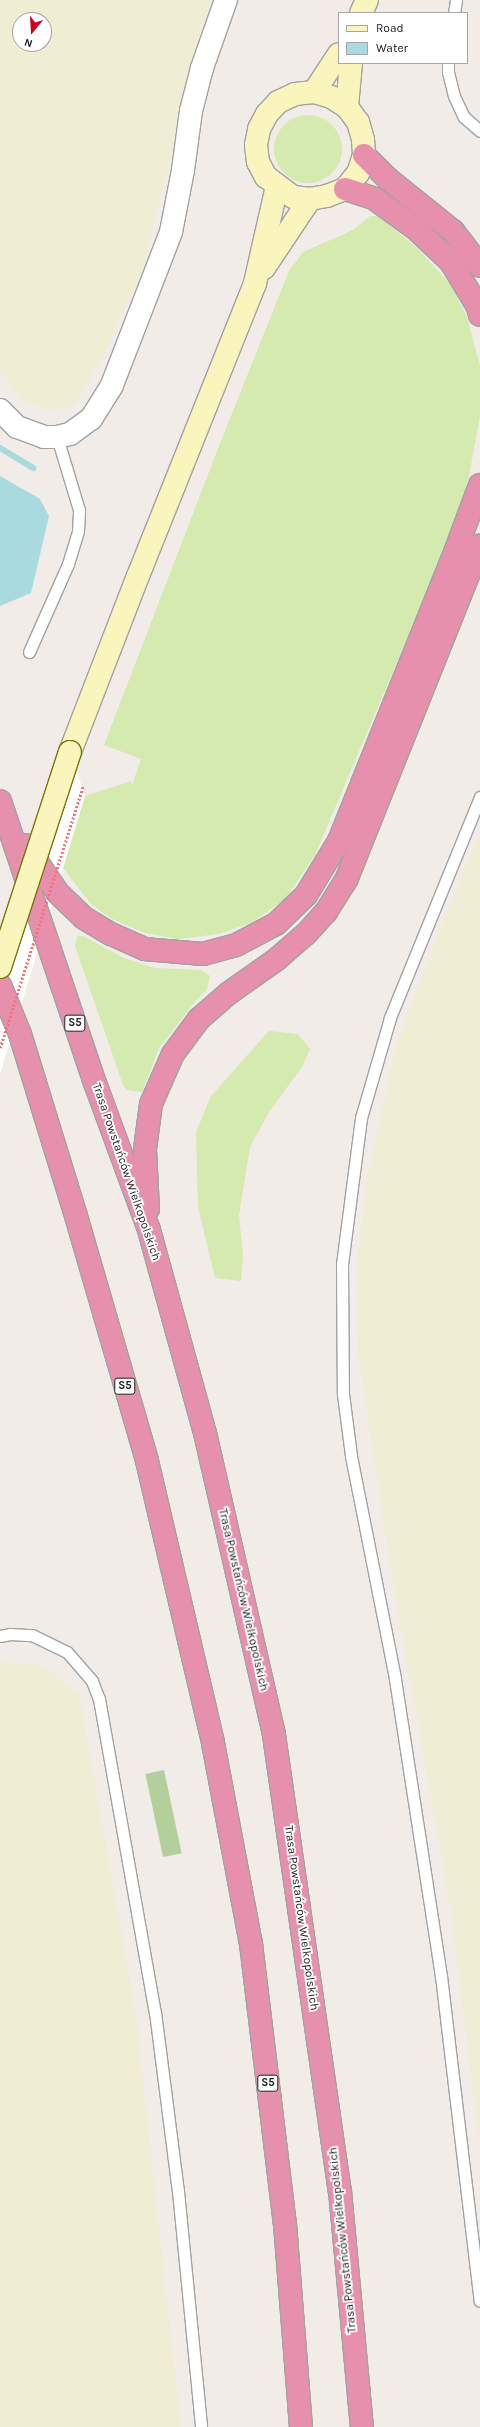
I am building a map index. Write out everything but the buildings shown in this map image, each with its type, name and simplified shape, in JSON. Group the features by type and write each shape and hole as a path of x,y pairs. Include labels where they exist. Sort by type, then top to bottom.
{"highway":[{"path":"364,155 387,178 453,231 480,266"},
{"path":"345,189 375,199 416,229 451,262 478,307 480,315"},
{"path":"3,807 58,893 84,918 111,934 144,949 203,954 236,945 276,924 306,895 338,841 451,563 480,485"},
{"path":"149,1230 145,1149 150,1111 151,1104 173,1054 199,1019 229,992 277,959 306,934 326,912 347,878 480,546"},
{"name":"Trasa Powstańców Wielkopolskich","path":"3,807 94,1083 149,1230 205,1433 274,1735 340,2191 362,2427"},
{"name":"S5","path":"0,984 20,1034 76,1216 146,1461 213,1743 251,1944 285,2224 301,2427"},
{"path":"0,999 20,1034"}],"main road":[{"path":"361,12 367,0"},
{"path":"314,92 338,56"},
{"path":"347,107 351,64"},
{"path":"314,92 332,97 347,107 358,122 363,140 364,155 358,173 345,189 327,196 310,199 293,197 276,186 266,177 258,162 256,145 259,129 266,114 278,102 295,94 314,92"},
{"path":"0,968 70,752 138,576 255,283 276,186"},
{"path":"255,283 292,224 310,199"}],"street":[{"path":"0,410 17,427 44,437 57,437 70,434 91,419 112,385 171,232 183,170 192,111 202,68 226,0"}],"lane":[{"path":"454,12 456,0"},
{"path":"448,64 448,72 456,101 464,117 480,131"},
{"path":"29,652 68,564 78,531 79,510 57,437"},
{"path":"480,797 390,1018 361,1118 342,1264 343,1394 351,1456 395,1679 441,1976 480,2301"},
{"path":"0,1636 10,1634 32,1635 67,1652 80,1664 92,1681 100,1699 155,2012 178,2191 201,2427"}],"path":[{"path":"0,1048 83,786"}],"shaded area":[{"path":"0,0 211,0 189,69 168,168 144,265 107,348 76,405 48,411 21,400 0,371"},
{"path":"480,832 480,2151 451,1911 392,1578 358,1353 357,1263 367,1178 396,1046 428,959"},
{"path":"0,1662 42,1665 79,1694 136,2015 181,2427 0,2427"}],"green space":[{"path":"308,115 321,118 332,125 339,136 342,149 339,162 332,173 321,180 308,183 295,180 284,173 277,162 274,149 277,136 284,125 295,118"},
{"path":"370,216 378,216 418,249 451,285 467,317 480,366 480,416 469,476 451,535 315,855 286,898 253,922 219,934 178,939 145,933 112,919 91,904 63,868 85,796 131,781 132,785 141,759 104,745 219,446 289,271 303,252 353,230"},
{"path":"77,936 83,936 124,958 155,968 201,970 210,976 207,989 197,999 159,1048 142,1092 127,1090 123,1085 75,946"},
{"path":"269,1031 298,1034 310,1049 302,1067 269,1112 250,1147 239,1215 243,1257 241,1281 215,1278 198,1207 196,1132 211,1096"},
{"path":"164,1770 182,1853 163,1857 145,1774"}],"water":[{"path":"0,476 40,499 49,516 31,593 0,606"}],"pier":[{"path":"70,752 85,796 0,1074 0,936"}],"waterway":[{"path":"0,448 33,468"}]}
